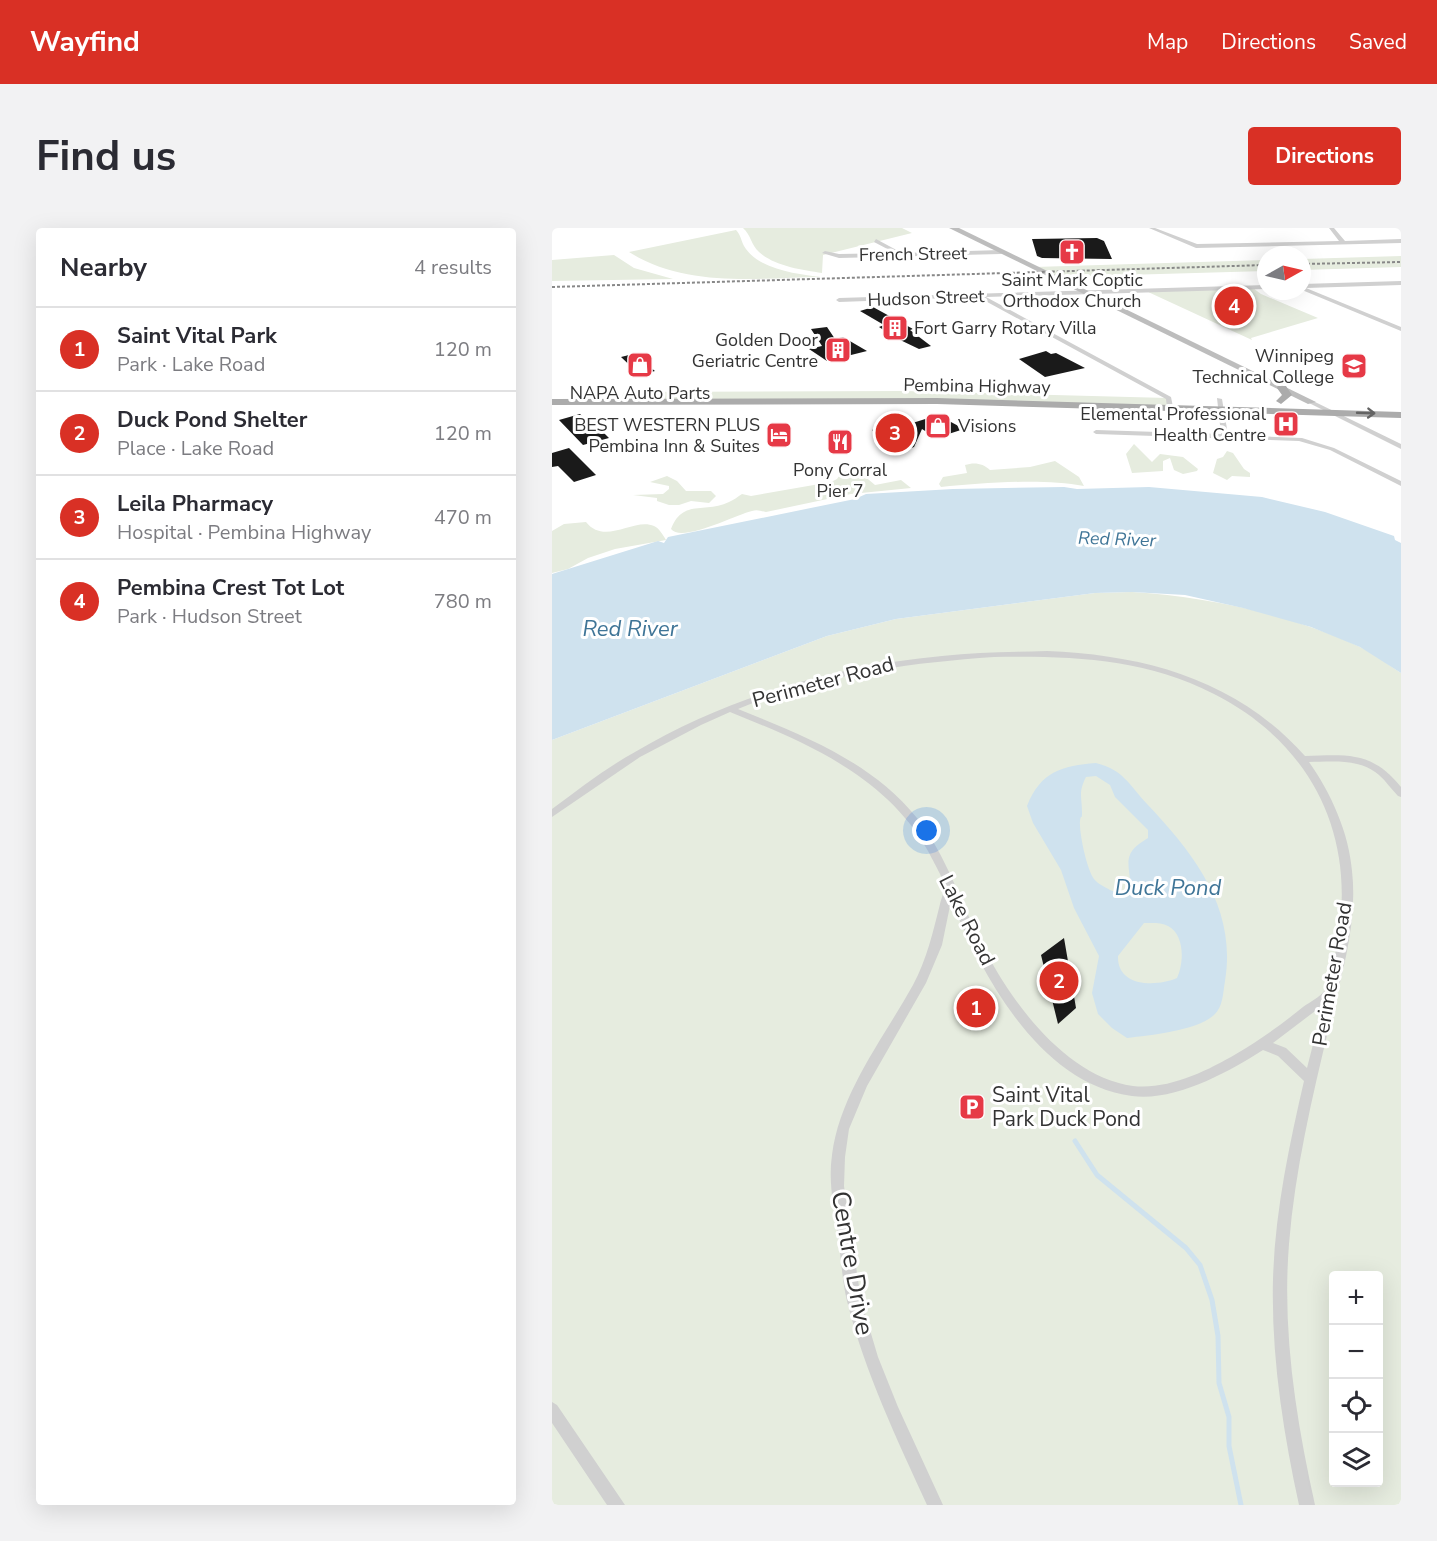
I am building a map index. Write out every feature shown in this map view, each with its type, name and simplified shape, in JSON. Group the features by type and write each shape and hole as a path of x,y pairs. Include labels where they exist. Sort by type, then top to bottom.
{"main road":[{"path":"1281,401 1287,395 1282,388"},
{"name":"Pembina Highway","path":"552,393 854,391 1219,404 1401,415"},
{"name":"Pembina Highway","path":"552,402 1051,399"},
{"name":"Pembina Highway","path":"1219,404 1281,401 1401,404"}],"street":[{"path":"953,228 1401,447"},
{"path":"1151,228 1196,246 1401,241"},
{"path":"1331,228 1343,242"},
{"path":"876,241 902,255"},
{"name":"French Street","path":"825,253 840,256 1001,252"},
{"path":"1311,287 1399,284"},
{"name":"Hudson Street","path":"839,300 1257,287"},
{"path":"1311,291 1401,329"},
{"path":"979,296 1170,403"},
{"path":"1219,404 1225,436"},
{"path":"1096,432 1311,441 1332,449 1401,484"},
{"name":"Perimeter Road","path":"552,814 592,784 652,746 730,709 819,679 900,661 965,654 1074,654 1129,662 1178,676 1215,690 1246,707 1302,759 1317,782 1342,849 1347,871 1343,936 1293,1171 1282,1245 1280,1338 1291,1432 1307,1505"},
{"name":"Lake Road","path":"730,709 822,747 854,766 886,793 913,821 933,852 987,963 1026,1021 1057,1053 1090,1078 1134,1091 1182,1084 1220,1069 1261,1044 1331,992"},
{"path":"1302,759 1332,759 1370,765 1380,770 1401,794"},
{"name":"Centre Drive","path":"935,1505 892,1411 871,1357 854,1300 837,1186 838,1156 843,1129 862,1084 920,983 936,945 949,888"},
{"path":"1261,1044 1282,1052 1312,1081"},
{"path":"552,1410 617,1505"}],"shaded area":[{"path":"743,228 902,228 912,233 823,255 822,273 789,267 772,261 756,249"},
{"path":"736,230 750,254 768,266 821,277 747,279 698,276 651,263 629,252"},
{"path":"614,255 634,268 673,279 552,281 552,260"},
{"path":"1401,256 1401,267 1311,270 1311,259"},
{"path":"1257,260 1257,271 1054,277 1034,267"},
{"path":"1253,288 1257,291 1257,300 1275,300 1318,318 1251,338 1252,340 1146,291"},
{"path":"904,391 1168,398 1170,407 937,401 620,401 624,392"},
{"path":"1134,444 1152,462 1160,454 1183,457 1198,469 1183,474 1174,470 1170,458 1163,461 1163,471 1132,473 1126,454"},
{"path":"1227,451 1233,453 1244,469 1250,473 1250,477 1232,476 1227,480 1213,473 1217,459 1223,457"},
{"path":"1055,461 1079,477 1084,486 1050,482 941,487 939,484 943,477 967,473 965,465 968,464 975,463 990,470 1030,467"},
{"path":"856,469 875,485 901,480 911,488 851,494 766,512 754,510 686,533 671,529 676,519 689,510 720,505 742,494 751,496 831,482 837,479 842,472"},
{"path":"667,476 677,481 686,491 711,491 716,496 709,503 691,501 669,505 657,501 657,498 633,495 663,494 669,486 650,482"},
{"path":"586,522 594,529 602,531 646,524 659,530 666,540 615,549 588,558 568,569 552,573 552,531 564,524"},
{"path":"1095,593 1161,594 1248,609 1304,625 1358,646 1401,673 1401,1505 552,1505 552,740 827,636 896,619"}],"water":[{"name":"Red River","path":"1064,487 1077,489 1149,487 1262,497 1325,512 1394,536 1395,540 1401,543 1401,673 1360,647 1311,627 1243,608 1185,595 1132,592 1095,593 896,619 827,636 552,740 552,574 658,541 664,543 668,537 855,499 866,494 953,489"},
{"name":"Duck Pond","path":"1096,763 1120,774 1182,843 1209,885 1218,907 1225,930 1227,955 1221,1004 1214,1015 1185,1029 1127,1038 1112,1028 1098,1014 1092,993 1099,956 1074,908 1061,870 1033,823 1027,806 1039,785 1054,772 1073,766","holes":["1096,776 1110,785 1115,797 1148,830 1148,838 1134,848 1129,858 1131,887 1124,891 1115,892 1096,881 1091,874 1084,851 1080,827 1081,791 1086,777","1144,923 1168,926 1178,936 1182,957 1177,978 1159,983 1139,982 1124,974 1119,966 1118,956"]}],"building":[{"name":"Saint Mark Coptic Orthodox Church","path":"1097,238 1104,241 1112,259 1042,258 1037,256 1032,239"},
{"name":"Fort Garry Rotary Villa","path":"873,307 913,329 910,330 931,346 919,349 896,338 879,327 884,325 860,311"},
{"name":"Golden Door Geriatric Centre","path":"827,327 835,339 843,337 867,351 827,361 809,349 822,346 811,329"},
{"path":"1046,351 1051,354 1056,353 1085,368 1045,377 1019,359"},
{"name":"NAPA Auto Parts","path":"633,354 655,371 640,375 621,357"},
{"path":"580,414 609,438 583,445 559,420"},
{"path":"938,415 964,429 936,438 922,429 914,447 902,451 872,430 897,422 903,426"},
{"path":"569,448 596,475 574,482 558,466 552,467 552,453"},
{"path":"1064,938 1076,1008 1058,1024 1041,955"}],"waterway":[{"path":"1075,1141 1097,1175 1186,1248 1200,1265 1212,1300 1218,1336 1219,1383 1229,1417 1229,1446 1241,1505"}],"railway":[{"path":"1311,264 1401,262"},
{"path":"552,287 1257,265"}],"place":[{"name":"Saint Mark Coptic Orthodox Church","path":"1072,252"},
{"name":"Pembina Crest Tot Lot","path":"1234,306"},
{"name":"Fort Garry Rotary Villa","path":"895,328"},
{"name":"Golden Door Geriatric Centre","path":"838,350"},
{"name":"NAPA Auto Parts","path":"640,365"},
{"name":"Winnipeg Technical College","path":"1354,366"},
{"name":"Elemental Professional Health Centre","path":"1286,424"},
{"name":"Visions","path":"938,426"},
{"name":"Leila Pharmacy","path":"895,433"},
{"name":"BEST WESTERN PLUS Pembina Inn & Suites","path":"779,435"},
{"name":"Pony Corral Pier 7","path":"840,442"},
{"name":"Duck Pond Shelter","path":"1059,981"},
{"name":"Saint Vital Park","path":"976,1008"},
{"name":"Saint Vital Park Duck Pond","path":"972,1107"}]}
